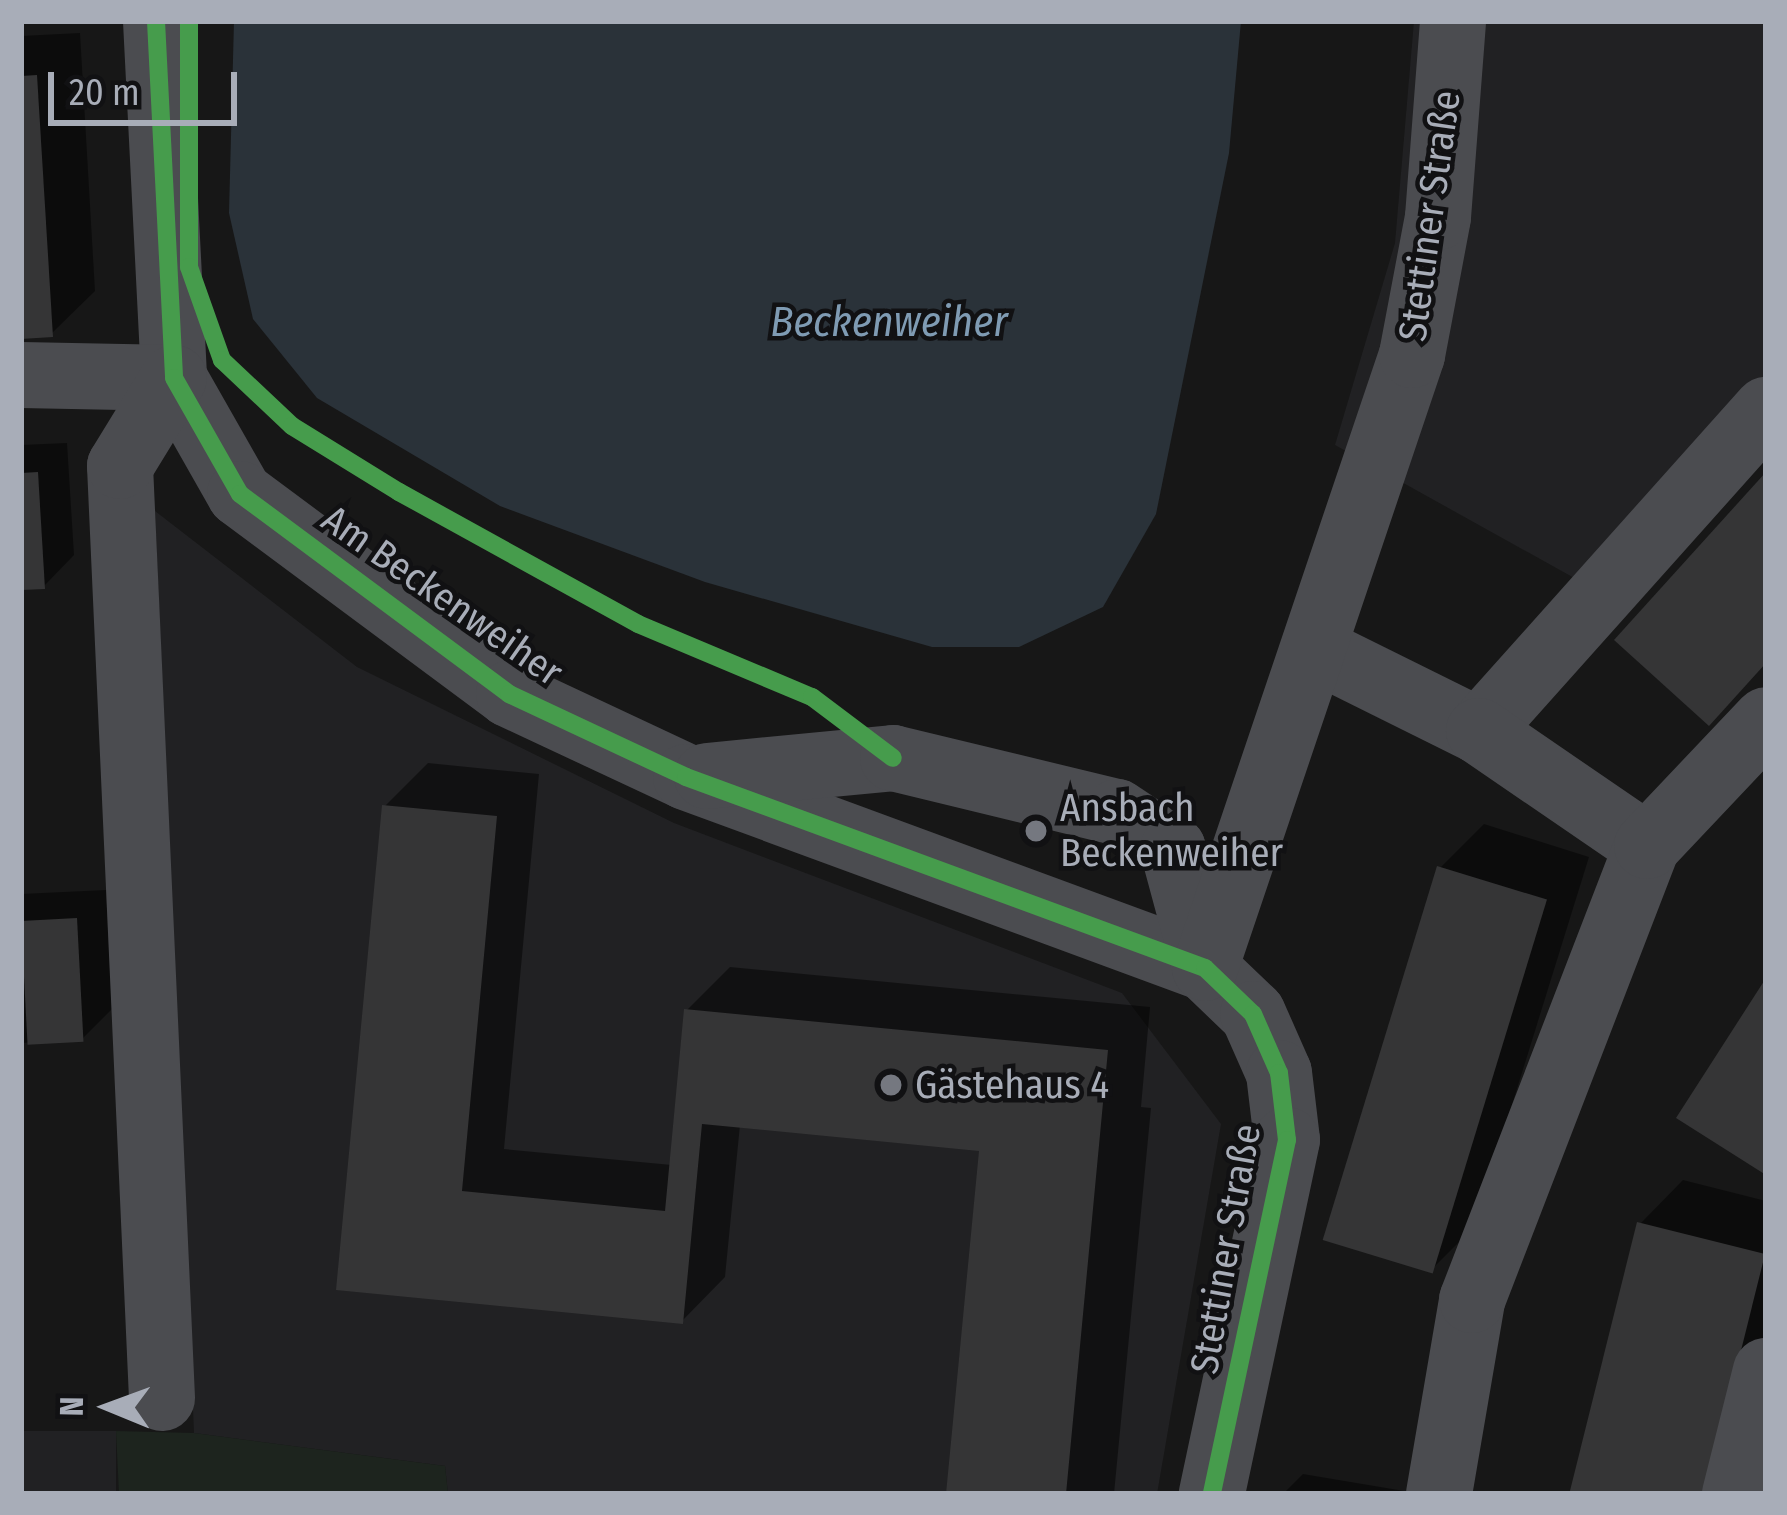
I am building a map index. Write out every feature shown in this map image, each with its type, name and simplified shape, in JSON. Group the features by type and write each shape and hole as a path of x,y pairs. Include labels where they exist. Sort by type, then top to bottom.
{"street":[{"name":"Am Beckenweiher","path":"155,21 174,379 240,494 509,694 686,777 1205,968"},
{"name":"Stettiner Straße","path":"1212,1494 1288,1140 1279,1072 1253,1014 1205,968 1412,355 1438,217 1453,21"},
{"path":"21,376 174,379"},
{"path":"162,1398 120,466 174,379"},
{"path":"1479,731 1766,410"},
{"path":"1316,650 1479,731 1647,846"},
{"path":"1439,1494 1472,1300 1647,846 1766,720"},
{"path":"686,777 893,758 1117,812 1174,849 1205,968"},
{"path":"1735,1494 1766,1371"}],"shaded area":[{"path":"1414,21 1766,21 1766,376 1585,584 1335,445 1395,243"},
{"path":"155,511 357,667 674,823 1122,993 1221,1124 1157,1494 448,1494 445,1466 194,1433"},
{"path":"21,1431 116,1431 116,1494 21,1494"},
{"path":"116,1431 194,1433 445,1466 448,1494 119,1494"}],"water":[{"name":"Beckenweiher","path":"234,21 1241,21 1229,153 1156,514 1103,607 1019,647 932,647 705,582 500,506 317,398 253,319 229,213"}],"building":[{"path":"37,75 53,337 21,339 21,76"},
{"path":"38,472 45,589 21,590 21,473"},
{"path":"1766,472 1766,663 1709,726 1614,640"},
{"path":"382,805 497,816 462,1191 665,1211 684,1009 1108,1050 1066,1494 946,1494 979,1151 702,1124 683,1324 336,1290"},
{"path":"1437,866 1547,900 1433,1274 1323,1240"},
{"path":"77,918 83,1042 28,1045 21,921"},
{"path":"1766,978 1766,1175 1676,1118"},
{"path":"1637,1222 1765,1254 1705,1494 1569,1494"}],"cycle path":[{"path":"156,21 174,378 240,494 509,694 686,777 1205,968 1253,1014 1279,1073 1287,1140 1212,1494"},
{"path":"189,21 189,267 222,360 292,426 399,492 638,624 812,697 893,758"}],"place":[{"name":"Ansbach Beckenweiher","path":"1036,831"},
{"name":"Gästehaus 4","path":"891,1085"}]}
